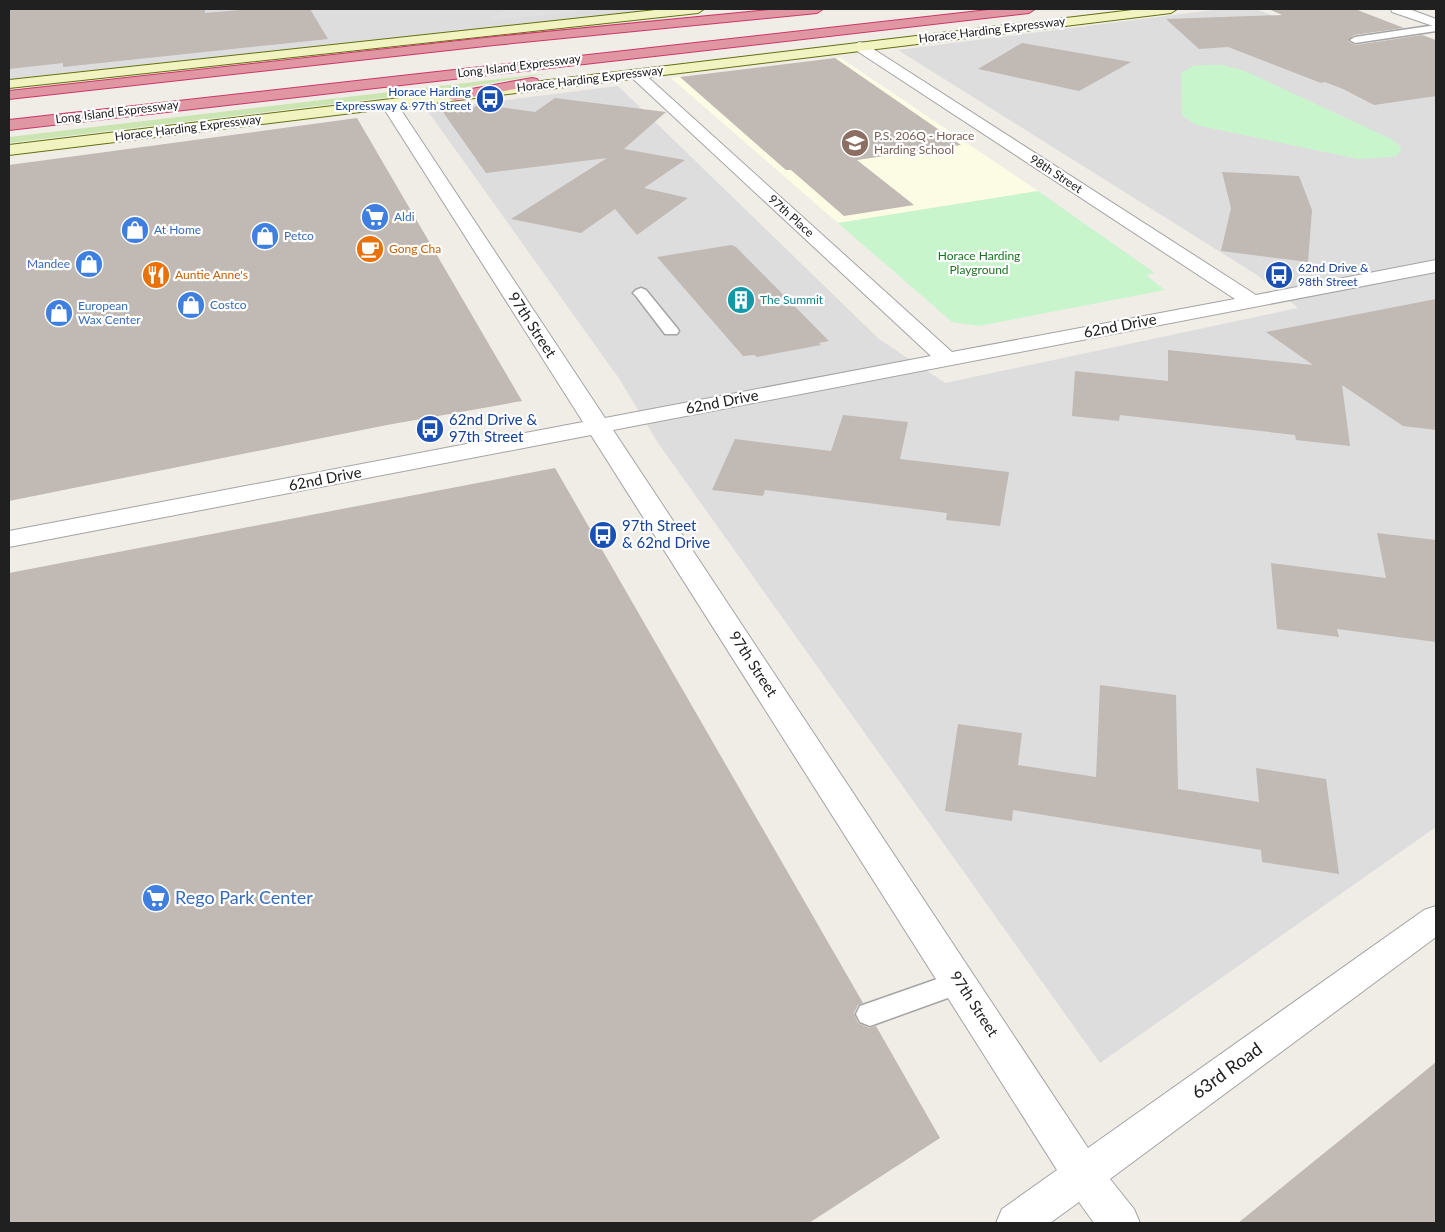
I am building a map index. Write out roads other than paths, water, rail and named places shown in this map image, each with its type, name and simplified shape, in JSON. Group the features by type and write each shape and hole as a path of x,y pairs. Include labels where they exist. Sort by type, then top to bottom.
{"highway":[{"path":"9,95 768,9"},
{"path":"494,41 817,9"},
{"name":"Long Island Expressway","path":"9,125 1029,9"},
{"name":"Long Island Expressway","path":"197,88 833,16"},
{"path":"455,96 625,66 766,47 887,25"}],"main road":[{"path":"9,84 698,9"},
{"name":"Horace Harding Expressway","path":"9,150 1171,9"}],"street":[{"path":"1397,9 1436,23"},
{"name":"98th Street","path":"859,46 1252,301"},
{"name":"97th Place","path":"635,74 948,360"},
{"name":"97th Street","path":"389,104 1084,1176 1119,1223"},
{"name":"62nd Drive","path":"9,539 1436,266"},
{"name":"63rd Road","path":"1017,1223 1436,919"}],"lane":[{"path":"1355,40 1436,28"},
{"path":"641,293 671,331"},
{"path":"870,1014 960,982"}],"place":[{"name":"Horace Harding Expressway & 97th Street","path":"490,99"},
{"name":"P.S. 206Q - Horace Harding School","path":"855,143"},
{"name":"Aldi","path":"375,217"},
{"name":"At Home","path":"135,230"},
{"name":"Petco","path":"265,236"},
{"name":"Gong Cha","path":"370,249"},
{"name":"Mandee","path":"89,264"},
{"name":"Auntie Anne's","path":"156,275"},
{"name":"62nd Drive & 98th Street","path":"1279,275"},
{"name":"The Summit","path":"741,300"},
{"name":"Costco","path":"191,305"},
{"name":"European Wax Center","path":"59,313"},
{"name":"62nd Drive & 97th Street","path":"430,429"},
{"name":"97th Street & 62nd Drive","path":"603,535"},
{"name":"Rego Park Center","path":"156,898"}],"park label":[{"name":"Horace Harding Playground","path":"979,263"}]}
